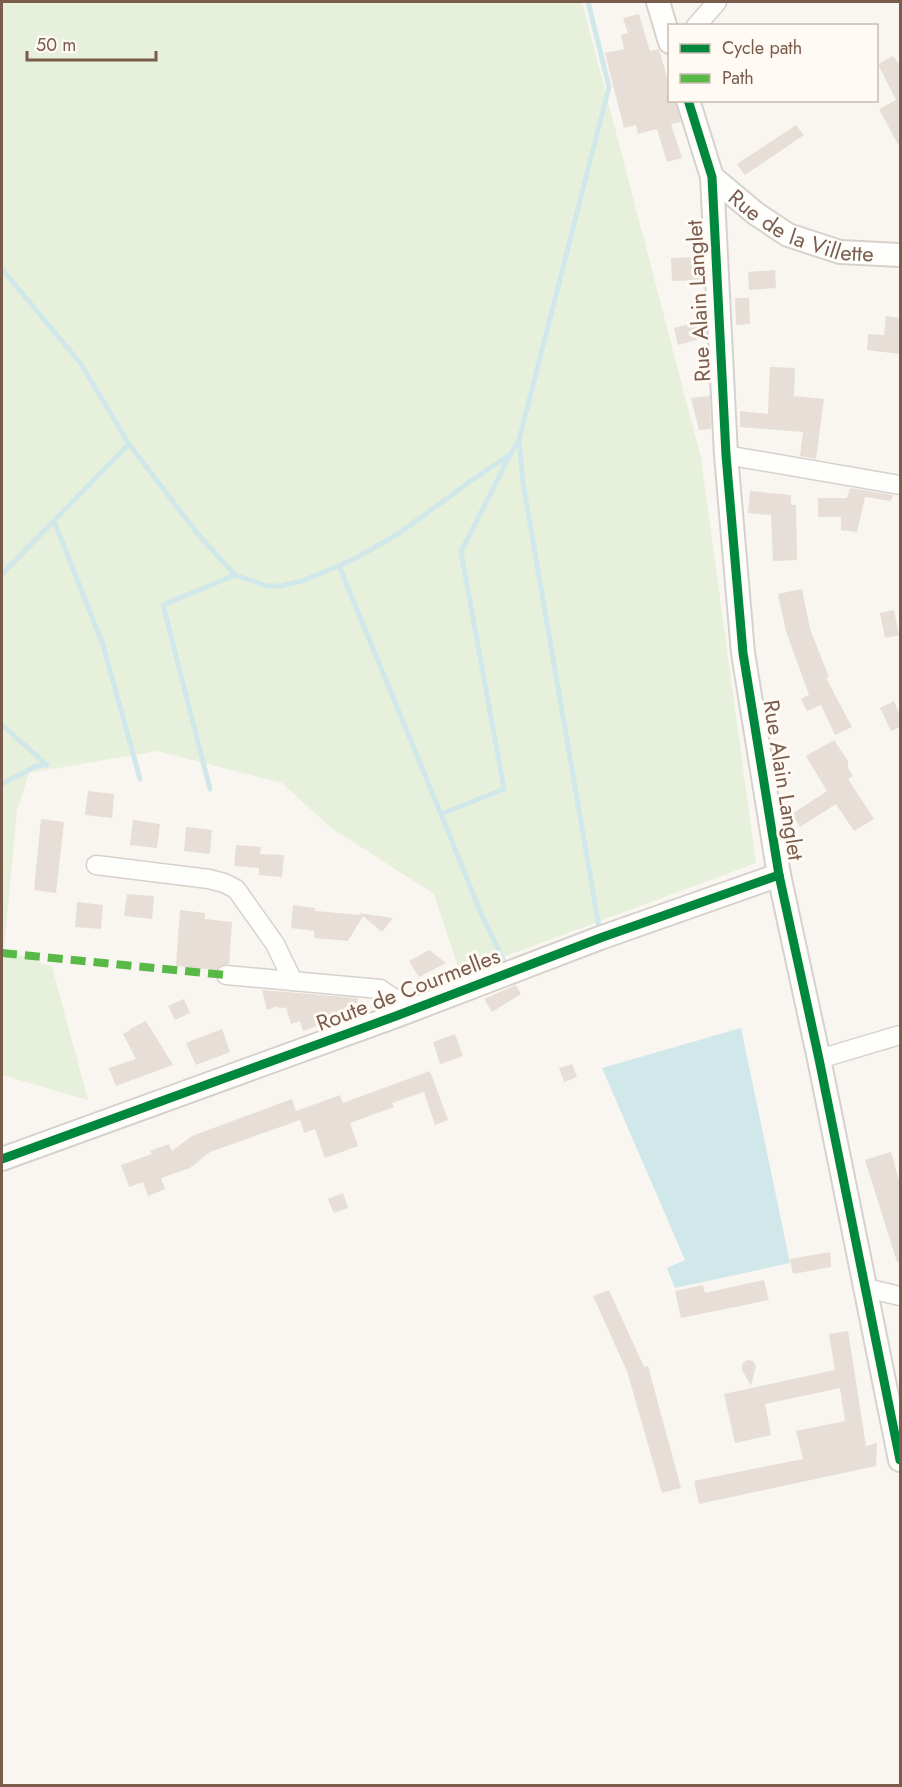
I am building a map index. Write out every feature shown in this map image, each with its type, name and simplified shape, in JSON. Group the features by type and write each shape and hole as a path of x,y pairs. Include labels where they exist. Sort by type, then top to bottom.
{"street":[{"path":"658,2 668,38"},
{"path":"698,24 717,2"},
{"name":"Rue Alain Langlet","path":"689,102 712,177 726,455 743,653 779,875 819,1059 900,1460"},
{"name":"Rue de la Villette","path":"712,177 755,213 788,235 840,252 900,255"},
{"path":"726,455 900,484"},
{"path":"96,865 209,879 236,889 275,944 293,981"},
{"name":"Route de Courmelles","path":"2,1159 411,1011 600,938 779,875"},
{"path":"226,975 380,988 411,1011"},
{"path":"819,1059 900,1035"},
{"path":"866,1288 900,1296"}],"green space":[{"path":"2,2 582,2 701,458 756,863 460,973 434,894 330,827 282,783 157,751 29,773 17,810 4,949 52,967 88,1100 2,1075"}],"water":[{"path":"741,1028 790,1263 675,1288 667,1268 685,1260 602,1068"}],"building":[{"path":"639,14 650,51 659,49 668,80 668,102 676,102 681,122 671,124 682,158 667,162 657,129 638,134 636,125 624,128 605,53 624,49 621,35 628,33 623,18"},
{"path":"893,56 900,65 900,148 879,109 896,100 878,64"},
{"path":"796,125 804,135 745,175 737,164"},
{"path":"699,257 700,261 703,261 704,280 672,281 671,258"},
{"path":"775,270 776,288 749,290 748,272"},
{"path":"735,298 749,298 750,324 736,325"},
{"path":"886,316 900,318 900,354 867,350 868,334 884,335"},
{"path":"706,319 707,337 678,345 674,328"},
{"path":"770,367 795,368 794,396 824,399 816,459 800,456 803,432 740,427 740,411 768,414"},
{"path":"710,396 711,429 699,430 691,398"},
{"path":"850,488 893,495 891,501 865,497 857,532 841,530 841,517 818,517 818,498 847,498"},
{"path":"750,491 791,495 791,505 796,505 797,560 773,561 771,515 748,513"},
{"path":"802,589 810,629 829,677 826,678 852,727 835,735 821,705 807,711 801,699 809,695 786,631 778,594"},
{"path":"894,610 899,635 885,638 880,613"},
{"path":"894,701 900,716 900,727 891,731 880,708"},
{"path":"834,740 848,761 848,768 853,776 848,779 874,819 854,831 836,804 800,827 792,814 827,791 806,756"},
{"path":"88,791 114,794 112,818 85,815"},
{"path":"41,819 64,822 56,893 34,890"},
{"path":"133,820 160,824 157,848 130,845"},
{"path":"186,827 212,830 210,854 184,851"},
{"path":"236,845 261,847 260,854 284,855 282,877 259,875 259,868 234,866"},
{"path":"127,894 154,896 152,919 124,916"},
{"path":"77,902 103,905 101,929 75,927"},
{"path":"293,905 315,908 315,911 361,915 359,913 393,918 382,932 363,916 348,941 314,938 314,931 291,928"},
{"path":"180,910 205,913 205,919 232,922 229,964 222,965 216,970 176,966"},
{"path":"429,950 446,963 419,977 409,961"},
{"path":"516,985 521,994 492,1012 484,999"},
{"path":"262,990 358,998 357,1012 303,1031 300,1021 291,1024 286,1007 279,1009 278,1006 267,1010"},
{"path":"184,999 190,1013 175,1020 168,1006"},
{"path":"146,1021 173,1065 116,1086 109,1068 136,1059 123,1034"},
{"path":"222,1029 230,1052 196,1065 186,1043"},
{"path":"455,1034 463,1056 440,1064 433,1042"},
{"path":"572,1064 577,1077 564,1082 559,1068"},
{"path":"430,1071 448,1120 435,1125 424,1092 392,1103 394,1107 350,1123 358,1146 325,1158 315,1129 304,1133 300,1120 210,1152 190,1168 161,1178 165,1189 148,1196 143,1182 129,1187 121,1165 152,1154 150,1151 169,1144 172,1151 192,1136 292,1099 296,1111 340,1095 343,1103"},
{"path":"891,1152 900,1184 900,1262 897,1262 865,1160"},
{"path":"343,1193 348,1208 334,1213 328,1199"},
{"path":"830,1252 831,1267 793,1274 790,1259"},
{"path":"764,1280 769,1300 681,1318 675,1291 703,1285 705,1293"},
{"path":"609,1290 644,1367 648,1366 681,1488 662,1493 627,1371 593,1296"},
{"path":"848,1331 866,1446 877,1443 876,1466 699,1504 694,1481 803,1459 796,1431 845,1421 840,1388 765,1404 771,1435 735,1443 724,1394 835,1370 829,1334"},
{"path":"747,1360 753,1361 756,1366 751,1386 742,1370 742,1364"}],"waterway":[{"path":"507,968 480,911 441,814 504,789 461,552 519,440 609,87 588,2"},
{"path":"2,269 81,364 129,444 197,533 235,575 267,586 280,586 302,581 329,570 358,557 398,534 508,456"},
{"path":"519,440 523,483 600,933"},
{"path":"2,574 129,444"},
{"path":"54,521 103,645 140,779"},
{"path":"339,566 441,814"},
{"path":"210,789 163,605 235,575"},
{"path":"2,725 47,765"},
{"path":"2,784 36,766 47,765"}],"marked path":[{"path":"2,953 226,975"}],"cycle path":[{"path":"689,102 712,177 726,455 743,653 779,875 819,1059 900,1460"},
{"path":"2,1159 396,1016 600,938 779,875"}]}
